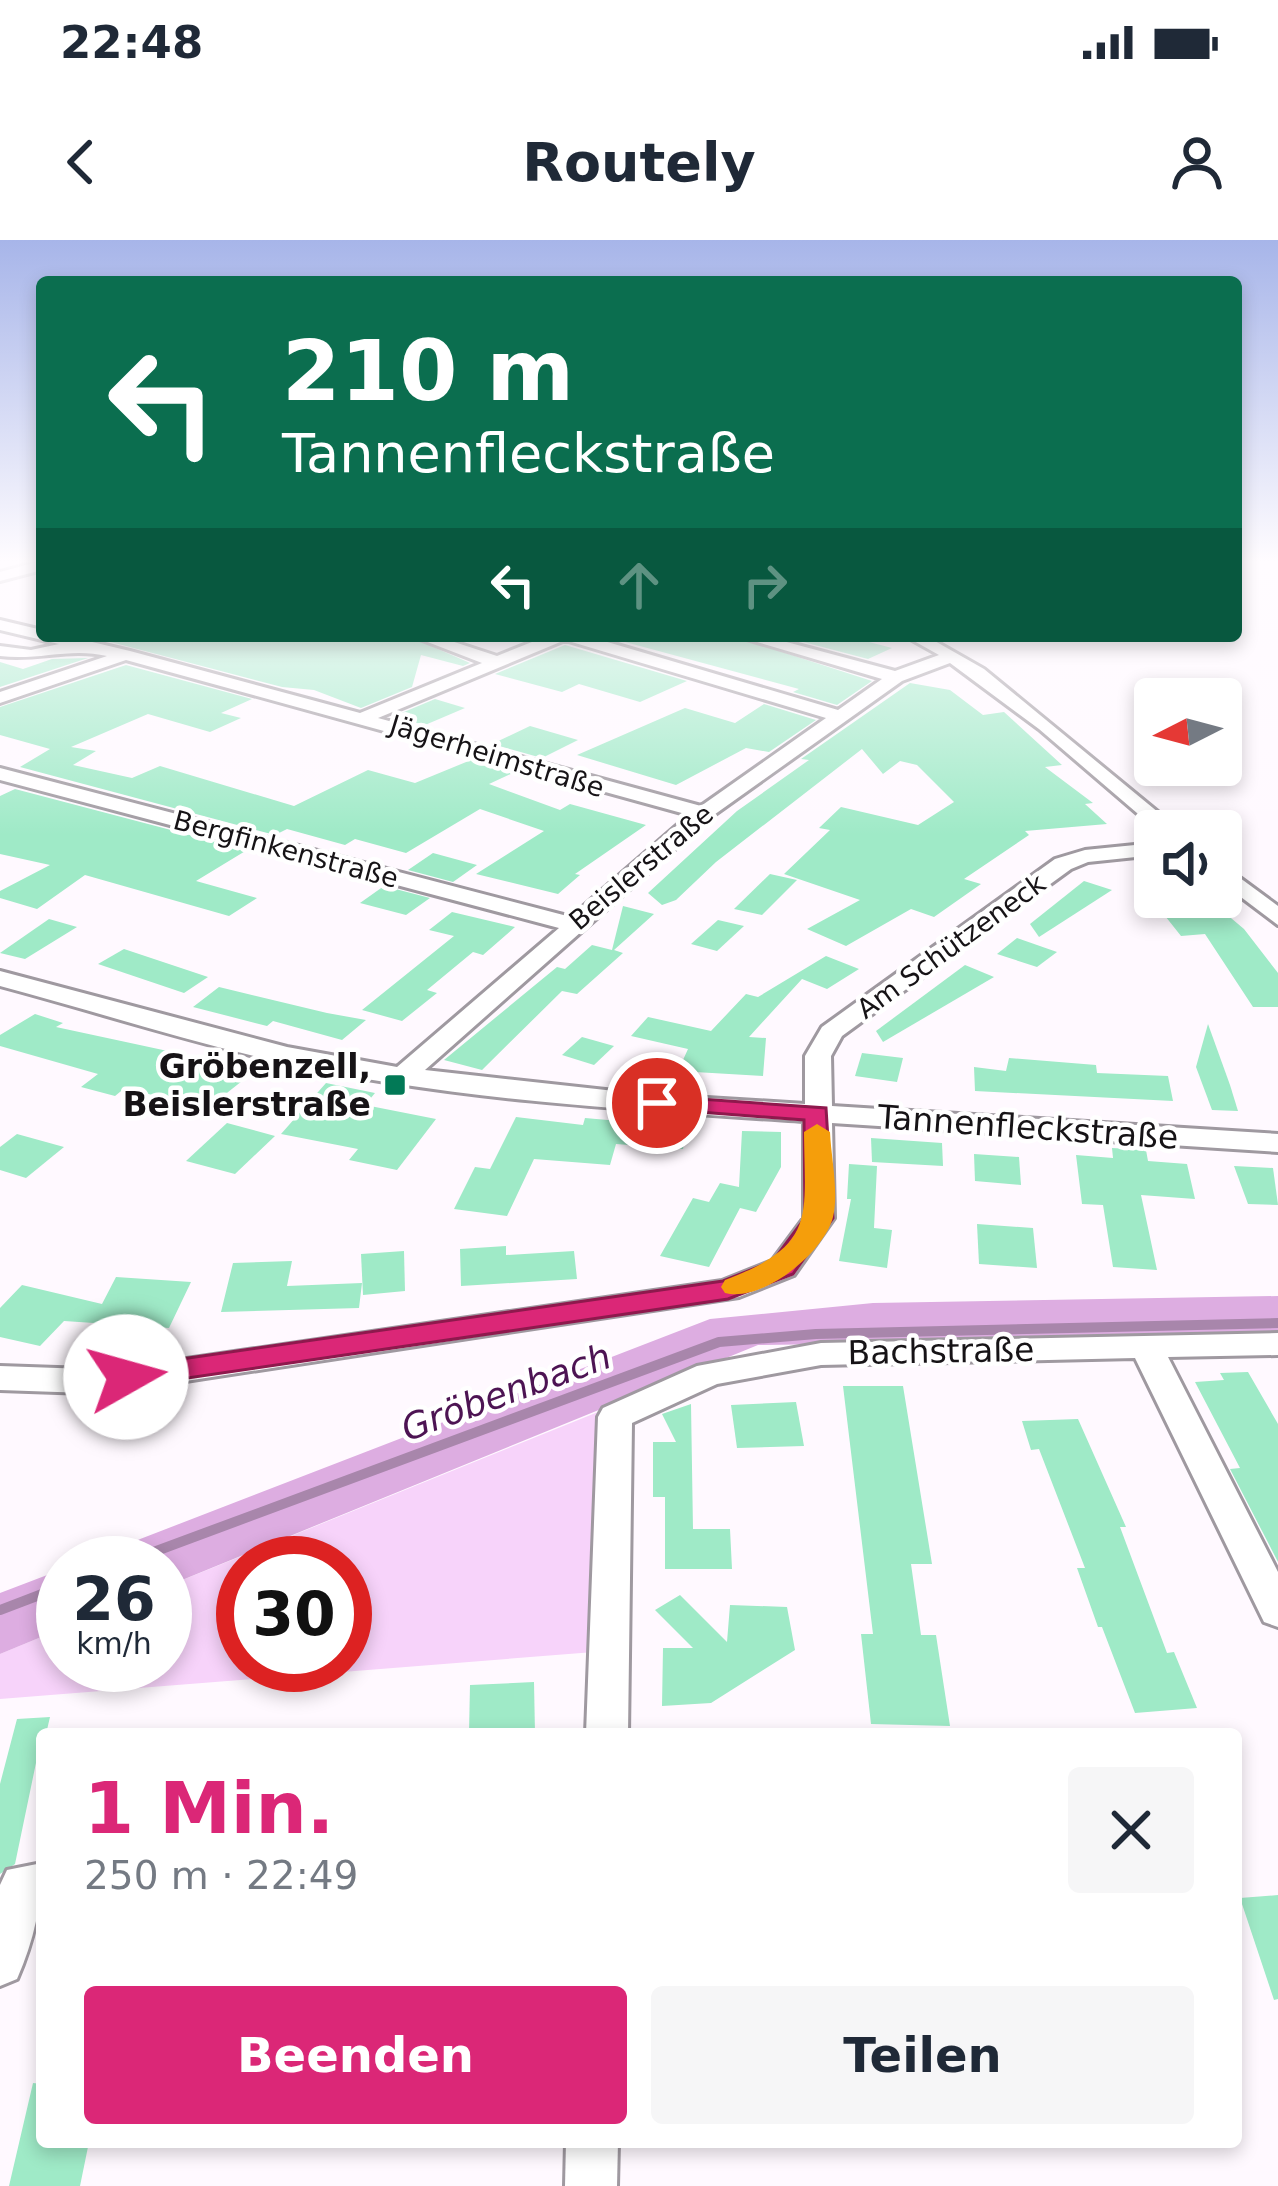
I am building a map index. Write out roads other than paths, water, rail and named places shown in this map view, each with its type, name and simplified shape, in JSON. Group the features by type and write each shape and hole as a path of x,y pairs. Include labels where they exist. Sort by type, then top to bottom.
{"street":[{"path":"0,698 126,654"},
{"name":"Jägerheimstraße","path":"126,654 704,813"},
{"path":"471,654 494,662"},
{"path":"366,717 516,654"},
{"path":"626,654 840,716"},
{"path":"811,654 896,677"},
{"path":"945,654 1144,810"},
{"name":"Beislerstraße","path":"403,1076 704,813 896,677 950,657"},
{"name":"Bergfinkenstraße","path":"0,773 572,924"},
{"name":"Am Schützeneck","path":"0,1378 86,1382 166,1373 728,1290 783,1268 819,1218 818,1056 831,1032 1063,864 1084,856 1134,851"},
{"path":"1242,889 1278,917"},
{"name":"Tannenfleckstraße","path":"0,978 285,1055 403,1076 642,1102 1278,1143"},
{"name":"Bachstraße","path":"607,1728 615,1417 709,1373 821,1354 1278,1344"},
{"path":"1146,1346 1278,1611"},
{"path":"0,1963 23,1885 36,1884"},
{"path":"591,2186 592,2148"}],"waterway":[{"name":"Gröbenbach","path":"192,1538 719,1342 816,1334 1278,1323"},
{"name":"Gröbenbach","path":"0,1610 36,1596"}],"place":[{"name":"Gröbenzell, Beislerstraße","path":"395,1085"}]}
